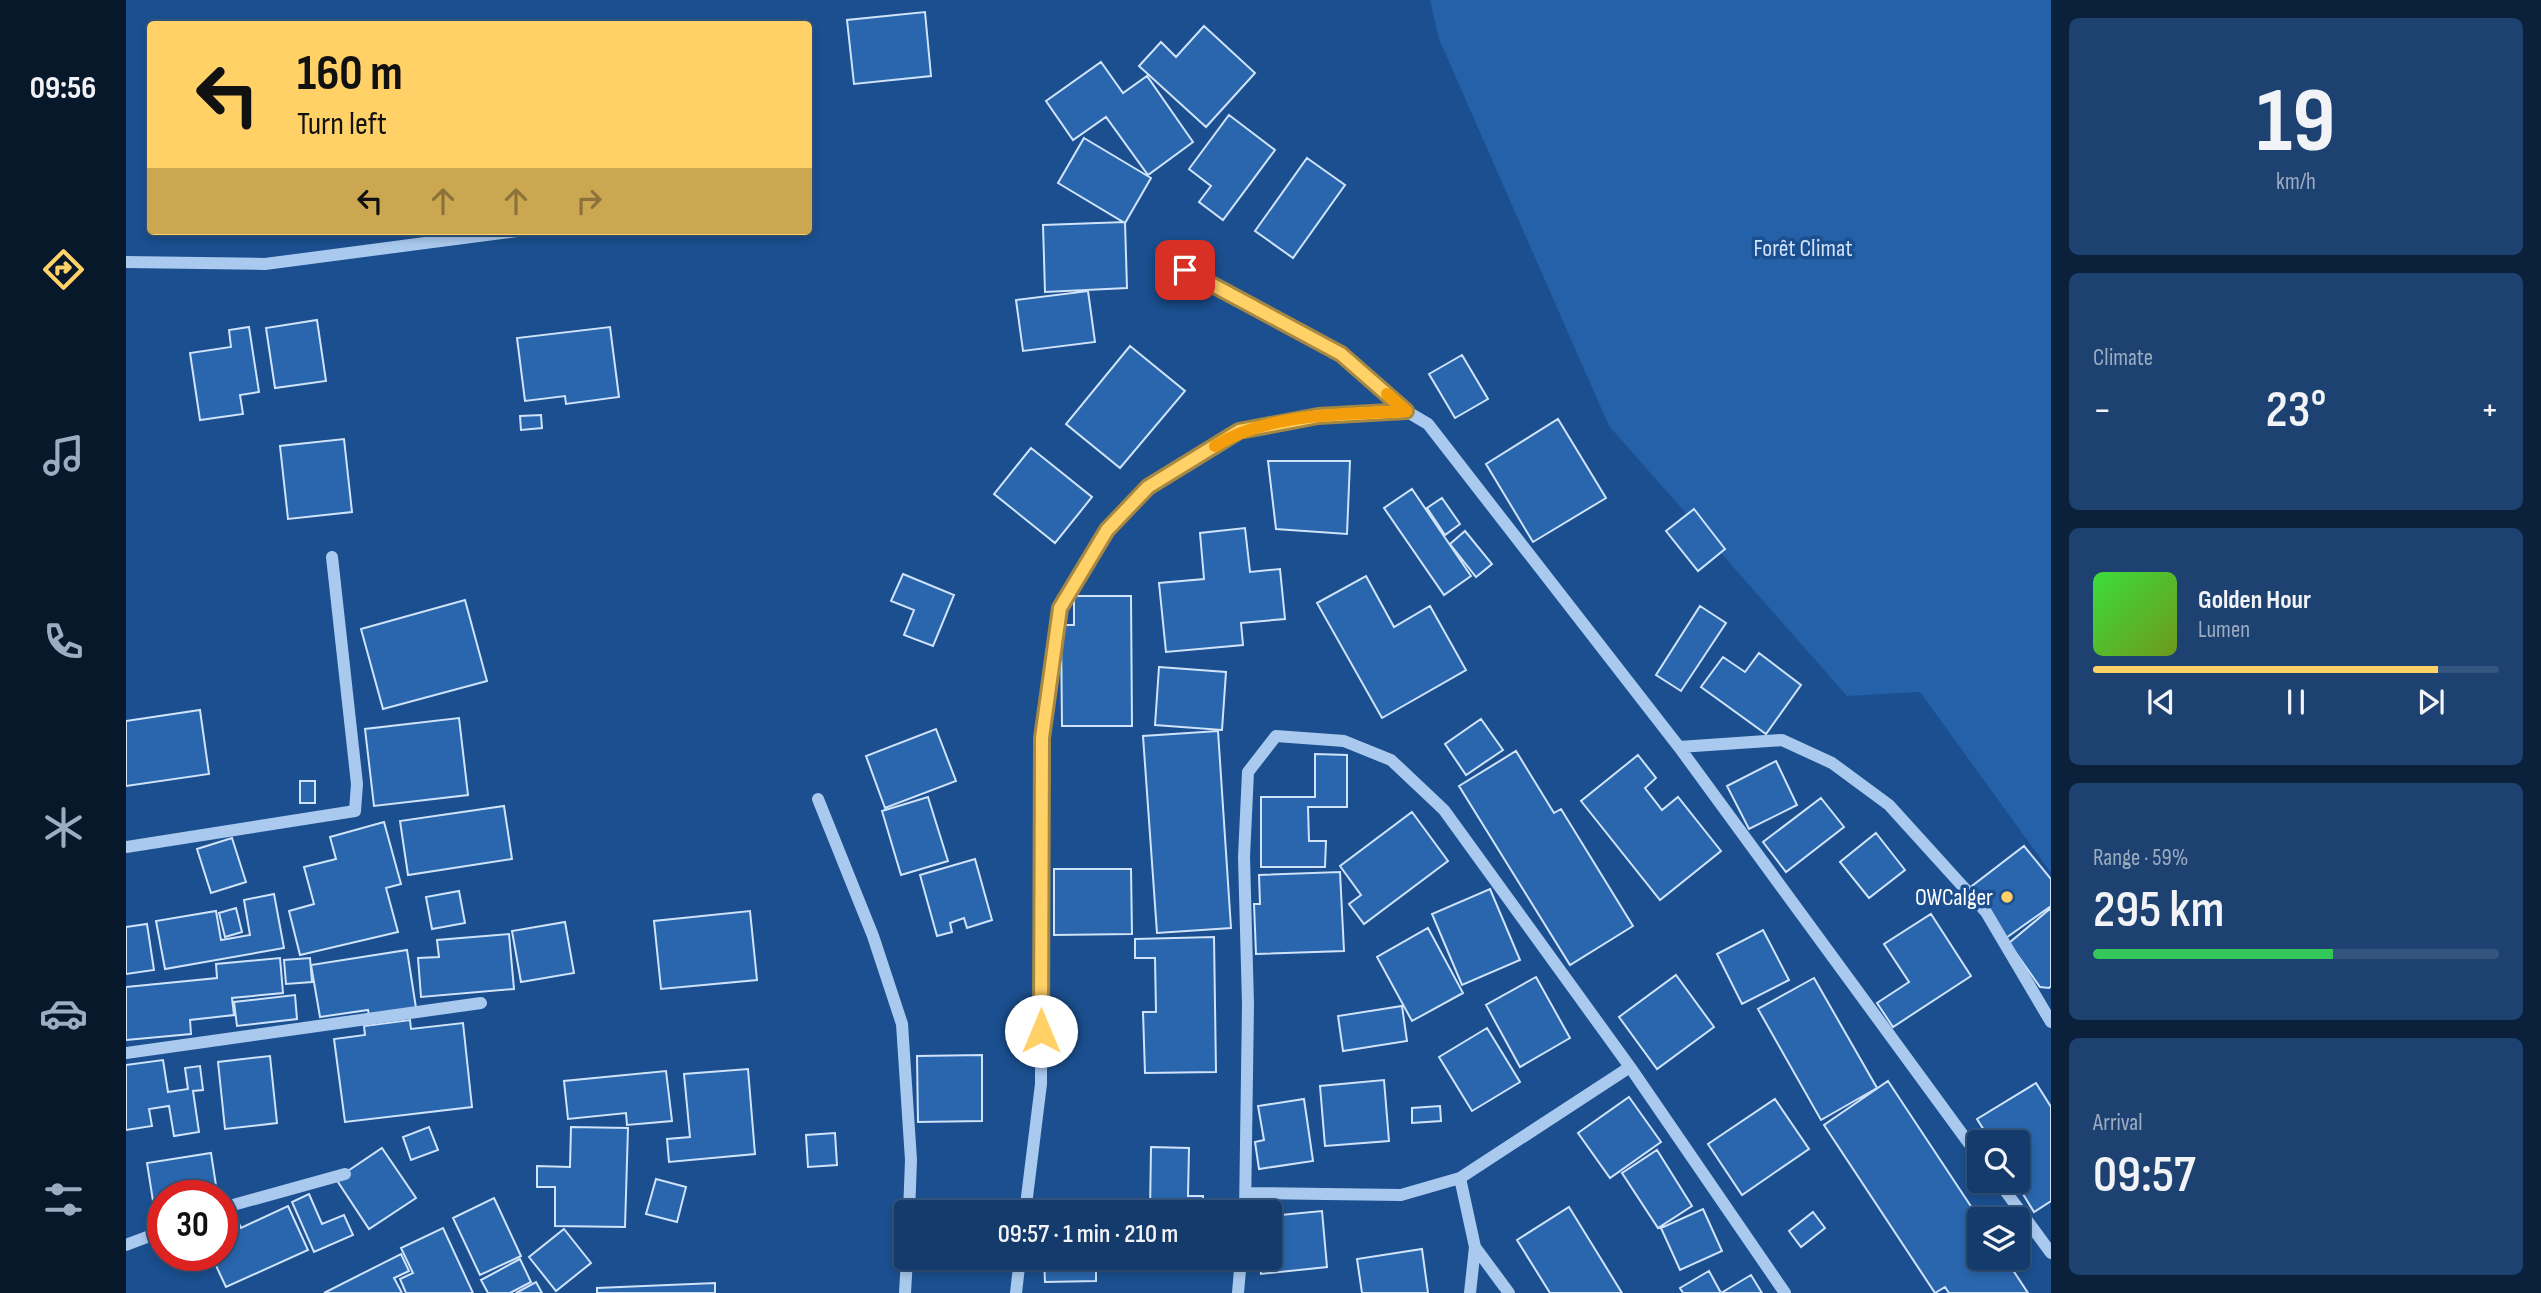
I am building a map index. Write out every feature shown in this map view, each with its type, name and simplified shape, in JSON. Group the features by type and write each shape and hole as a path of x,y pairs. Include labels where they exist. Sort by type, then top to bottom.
{"street":[{"path":"126,262 265,264 486,235"},
{"path":"1185,270 1341,354 1406,411 1428,425 1679,747 1967,1141"},
{"path":"1028,1200 1041,1084 1042,738 1060,608 1107,530 1148,487 1239,431 1318,416 1406,411"},
{"path":"126,847 355,811 357,784 332,557"},
{"path":"1246,1200 1248,1004 1244,857 1248,772 1276,736 1344,741 1391,760 1444,810 1630,1067 1785,1293"},
{"path":"1679,747 1782,740 1832,763 1889,805 1986,912 2051,1022"},
{"path":"818,799 873,936 902,1024 911,1160 909,1200"},
{"path":"126,1053 481,1003"},
{"path":"1246,1193 1401,1195 1460,1178 1630,1067"},
{"path":"238,1204 345,1174"},
{"path":"1460,1178 1475,1247 1470,1293"},
{"path":"2007,1193 2051,1253"},
{"path":"126,1245 147,1237"},
{"path":"1475,1247 1509,1293"},
{"path":"905,1293 906,1270"},
{"path":"1016,1293 1019,1270"},
{"path":"1238,1293 1240,1270"}],"green space":[{"name":"Forêt Climat","path":"1430,0 2051,0 2051,873 1920,692 1847,696 1609,426 1439,39"}],"building":[{"path":"925,12 931,76 854,84 847,20"},
{"path":"1204,26 1255,73 1206,127 1139,66 1161,42 1176,57"},
{"path":"1101,62 1123,93 1147,76 1193,142 1148,175 1106,117 1073,140 1046,101"},
{"path":"1229,115 1275,150 1223,220 1199,202 1211,186 1189,169"},
{"path":"1084,138 1151,178 1125,223 1058,183"},
{"path":"1307,158 1345,185 1293,258 1255,231"},
{"path":"1125,222 1127,288 1045,292 1043,225"},
{"path":"1088,291 1095,342 1023,351 1016,300"},
{"path":"317,320 326,381 275,388 266,328"},
{"path":"249,327 259,392 240,395 243,414 200,420 190,353 231,347 229,330"},
{"path":"610,327 619,397 566,404 565,396 525,401 517,338"},
{"path":"1130,346 1185,391 1120,468 1066,424"},
{"path":"1462,355 1488,399 1455,418 1429,374"},
{"path":"541,415 542,428 521,430 520,416"},
{"path":"1558,419 1606,498 1533,542 1486,464"},
{"path":"344,439 352,512 288,519 280,446"},
{"path":"1031,448 1092,497 1055,543 994,494"},
{"path":"1268,461 1350,461 1347,534 1276,529"},
{"path":"1412,489 1471,576 1444,595 1384,508"},
{"path":"1442,498 1460,524 1445,535 1427,508"},
{"path":"1694,509 1725,549 1698,571 1666,531"},
{"path":"1245,528 1250,572 1280,569 1285,619 1241,623 1243,645 1166,652 1159,583 1204,579 1200,533"},
{"path":"1465,531 1492,564 1476,577 1450,544"},
{"path":"903,574 954,595 933,646 904,635 914,610 891,601"},
{"path":"1366,576 1394,627 1430,606 1466,670 1382,718 1317,603"},
{"path":"1074,596 1131,596 1132,726 1062,726 1061,625 1074,625"},
{"path":"465,600 487,681 383,709 361,629"},
{"path":"1700,606 1726,623 1681,691 1656,675"},
{"path":"1759,653 1801,685 1766,734 1701,687 1723,657 1745,672"},
{"path":"1159,667 1226,672 1222,730 1155,725"},
{"path":"200,710 209,774 126,786 126,721"},
{"path":"459,718 468,795 374,806 365,729"},
{"path":"1481,719 1503,750 1466,775 1445,744"},
{"path":"936,729 956,781 885,808 866,756"},
{"path":"1218,731 1231,928 1157,933 1143,736"},
{"path":"1516,751 1554,813 1561,809 1633,926 1570,965 1459,786"},
{"path":"1315,754 1347,755 1347,807 1308,807 1309,841 1326,841 1325,867 1261,867 1261,797 1315,797"},
{"path":"1638,755 1656,778 1645,788 1662,810 1678,797 1721,851 1660,900 1581,801"},
{"path":"1776,761 1797,805 1749,829 1727,786"},
{"path":"300,781 315,781 315,803 300,803"},
{"path":"928,797 948,861 901,875 882,811"},
{"path":"1821,798 1844,827 1786,872 1763,842"},
{"path":"504,806 512,859 408,875 400,821"},
{"path":"1412,812 1448,861 1364,924 1349,904 1361,895 1340,866"},
{"path":"384,822 401,884 386,888 398,932 300,955 289,911 314,904 304,867 336,859 330,837"},
{"path":"1876,833 1905,870 1869,898 1840,862"},
{"path":"232,838 246,882 211,893 197,849"},
{"path":"2024,846 2051,879 2051,906 2006,938 1968,889"},
{"path":"975,859 992,920 967,928 964,918 950,923 952,932 937,936 920,875"},
{"path":"1054,869 1131,869 1132,934 1054,935"},
{"path":"1340,872 1344,951 1256,954 1254,904 1260,904 1259,875"},
{"path":"1490,889 1520,960 1462,985 1432,914"},
{"path":"459,891 465,923 432,929 426,897"},
{"path":"274,894 284,948 165,969 156,921 216,911 221,940 250,935 244,900"},
{"path":"236,908 242,932 225,937 219,913"},
{"path":"2051,908 2049,988 2040,987 2009,943"},
{"path":"750,911 757,980 661,989 654,921"},
{"path":"1931,914 1971,976 1893,1027 1877,1003 1909,982 1884,944"},
{"path":"565,922 574,973 521,982 512,931"},
{"path":"147,924 154,970 126,974 126,927"},
{"path":"1428,928 1463,993 1412,1021 1377,957"},
{"path":"1763,930 1789,980 1742,1004 1717,954"},
{"path":"509,934 514,989 421,997 418,958 439,957 437,940"},
{"path":"1214,937 1216,1072 1145,1073 1143,1012 1156,1012 1155,958 1135,958 1135,939"},
{"path":"407,950 416,1008 369,1015 368,1010 320,1017 311,965"},
{"path":"280,958 283,993 232,998 234,1015 190,1020 191,1034 126,1040 126,987 217,978 216,964"},
{"path":"310,958 312,982 286,984 284,960"},
{"path":"1676,975 1714,1027 1657,1069 1619,1017"},
{"path":"1536,977 1570,1038 1520,1067 1486,1005"},
{"path":"1814,978 1877,1088 1821,1120 1758,1009"},
{"path":"295,995 297,1019 237,1026 234,1002"},
{"path":"1402,1006 1407,1041 1343,1051 1338,1016"},
{"path":"410,1020 411,1029 463,1023 472,1107 345,1122 334,1039 365,1035 364,1026"},
{"path":"1487,1028 1520,1082 1472,1111 1439,1057"},
{"path":"982,1055 982,1121 918,1122 917,1056"},
{"path":"270,1056 277,1123 225,1129 218,1062"},
{"path":"163,1060 168,1092 188,1089 185,1068 200,1066 203,1090 193,1091 199,1132 174,1136 169,1106 149,1109 152,1126 126,1130 126,1065"},
{"path":"748,1069 755,1154 669,1162 667,1139 690,1137 684,1074"},
{"path":"666,1071 672,1121 627,1125 626,1113 568,1119 564,1081"},
{"path":"1384,1080 1389,1141 1325,1146 1320,1086"},
{"path":"1888,1081 1971,1207 1967,1207 1967,1270 2013,1270 2028,1293 1949,1293 1945,1287 1935,1293 1824,1125"},
{"path":"2036,1083 2051,1107 2051,1201 2034,1212 2022,1193 2030,1193 2030,1130 1984,1130 1977,1119"},
{"path":"1629,1097 1661,1142 1610,1178 1578,1133"},
{"path":"1304,1099 1313,1161 1259,1169 1255,1142 1264,1140 1258,1106"},
{"path":"1775,1099 1809,1149 1742,1195 1708,1144"},
{"path":"1440,1106 1441,1121 1412,1123 1412,1108"},
{"path":"429,1127 438,1150 411,1160 403,1137"},
{"path":"571,1127 628,1128 625,1227 555,1226 555,1187 537,1187 537,1166 570,1167"},
{"path":"835,1133 837,1165 808,1167 806,1135"},
{"path":"1151,1147 1189,1148 1188,1196 1203,1196 1203,1200 1150,1200"},
{"path":"382,1148 416,1198 369,1229 336,1179"},
{"path":"1657,1150 1692,1206 1658,1228 1622,1173"},
{"path":"211,1153 215,1180 150,1180 147,1163"},
{"path":"656,1179 686,1187 677,1222 646,1214"},
{"path":"309,1194 322,1224 344,1215 353,1235 314,1252 292,1202"},
{"path":"494,1198 521,1256 480,1275 453,1218"},
{"path":"288,1206 308,1250 226,1287 218,1271 238,1271 238,1222 241,1228"},
{"path":"1569,1207 1622,1293 1550,1293 1517,1240"},
{"path":"1703,1209 1722,1251 1680,1270 1661,1228"},
{"path":"1322,1211 1327,1267 1261,1274 1260,1270 1282,1270 1282,1215"},
{"path":"1813,1212 1825,1228 1801,1247 1789,1231"},
{"path":"443,1228 473,1293 406,1293 400,1279 413,1273 401,1248"},
{"path":"564,1229 591,1263 556,1291 529,1257"},
{"path":"1422,1249 1428,1293 1362,1293 1357,1259"},
{"path":"401,1254 409,1271 394,1278 402,1293 324,1293"},
{"path":"520,1259 531,1282 510,1293 488,1293 481,1280"},
{"path":"1044,1270 1096,1270 1096,1281 1045,1282"},
{"path":"1709,1271 1721,1293 1683,1293 1680,1288"},
{"path":"1751,1275 1762,1293 1721,1293"},
{"path":"536,1282 542,1293 516,1293"},
{"path":"715,1283 715,1293 597,1293 597,1288"}],"slow traffic":[{"path":"1215,446 1239,431 1318,416 1406,411 1387,394"}],"place":[{"name":"OWCalger","path":"2007,897"}],"route":[{"path":"1041,1031 1042,738 1060,608 1107,530 1148,487 1239,431 1318,416 1406,411 1341,354 1185,270"}]}
